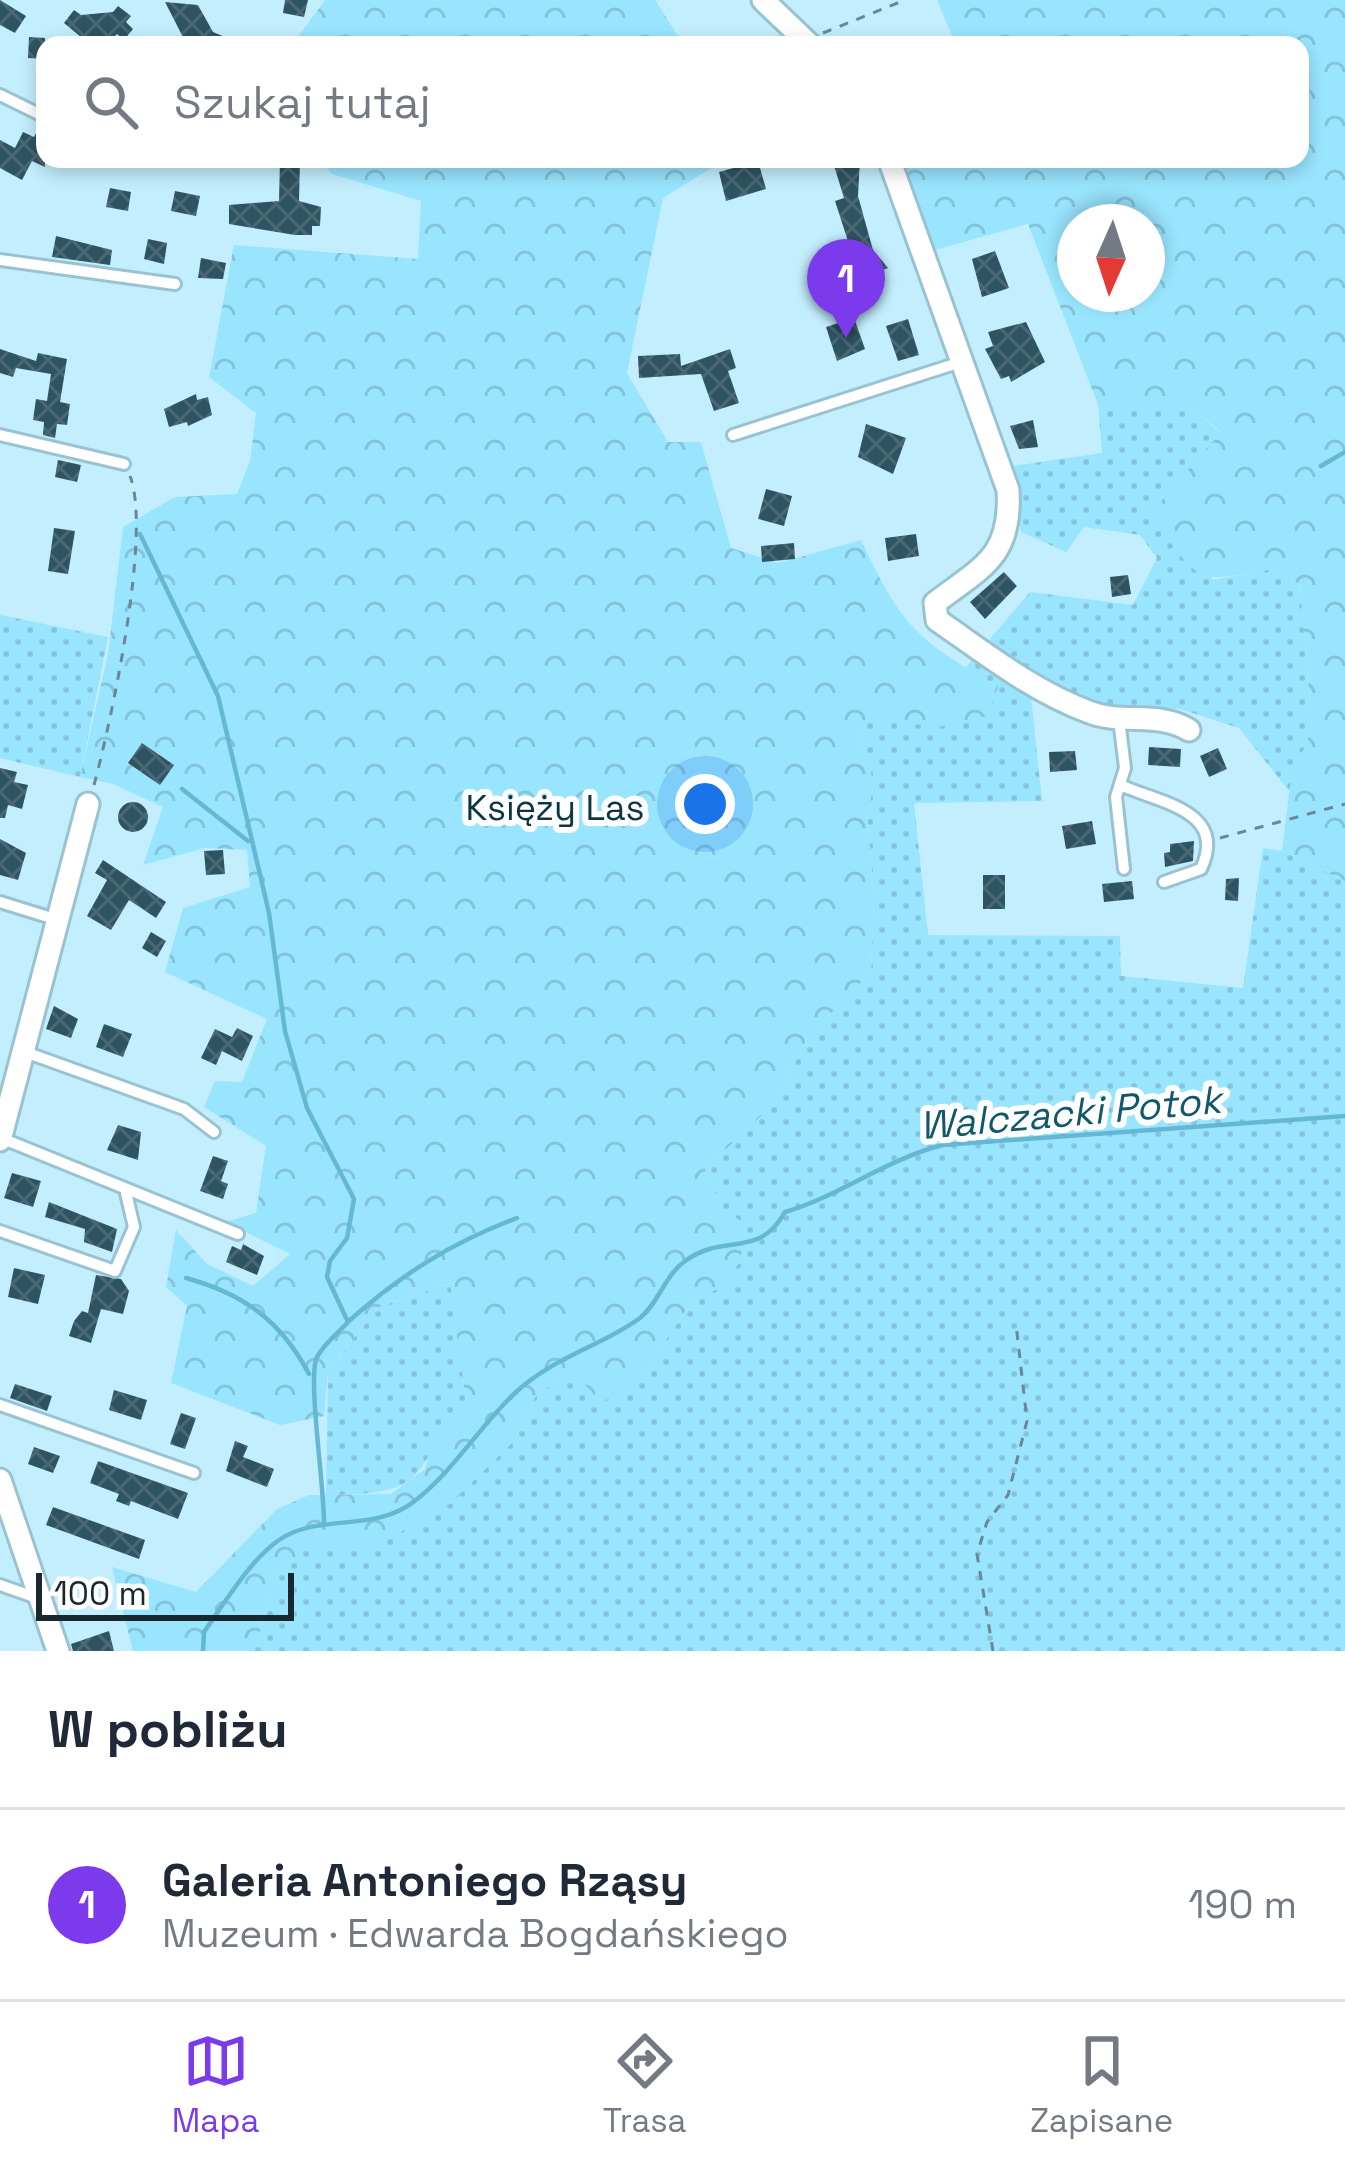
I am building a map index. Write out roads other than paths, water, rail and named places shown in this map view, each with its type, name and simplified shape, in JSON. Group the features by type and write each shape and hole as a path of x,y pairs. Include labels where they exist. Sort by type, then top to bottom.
{"street":[{"path":"763,0 800,36"},
{"path":"892,168 1008,490 1010,517 1000,554 934,603 937,620 1025,685 1096,715 1173,720 1190,730"},
{"path":"0,1139 88,804"},
{"path":"0,1480 58,1651"}],"lane":[{"path":"0,95 36,113"},
{"path":"0,260 175,284"},
{"path":"734,435 965,361"},
{"path":"0,435 124,464"},
{"path":"1119,717 1125,740 1116,797 1124,869"},
{"path":"1120,785 1163,805 1191,810 1209,840 1201,869 1164,882"},
{"path":"0,902 58,920"},
{"path":"23,1051 184,1108 214,1132"},
{"path":"0,1139 238,1234"},
{"path":"0,1231 116,1271 134,1227 126,1193"},
{"path":"0,1405 194,1473"},
{"path":"0,1585 43,1600"}],"waterway":[{"path":"1321,466 1345,452"},
{"path":"140,534 218,696 269,913 285,1031 307,1108 354,1199 347,1238 330,1261 327,1277 348,1322 320,1352 314,1368 324,1525"},
{"path":"182,789 248,841"},
{"name":"Walczacki Potok","path":"203,1651 204,1632 248,1571 279,1540 312,1527 383,1517 416,1500 530,1380 640,1318 685,1261 714,1248 764,1236 785,1212 943,1145 1345,1116"},
{"path":"350,1320 428,1261 517,1218"},
{"path":"186,1278 226,1292 259,1312 286,1339 309,1374"}],"place":[{"name":"Galeria Antoniego Rząsy","path":"846,338"}],"park label":[{"name":"Księży Las","path":"555,807"}]}
